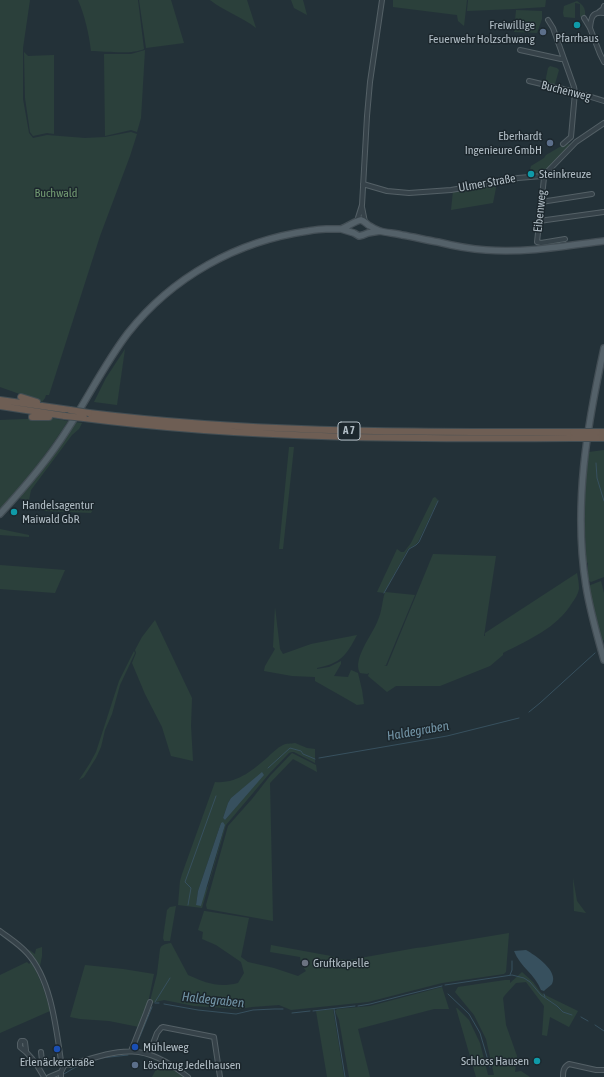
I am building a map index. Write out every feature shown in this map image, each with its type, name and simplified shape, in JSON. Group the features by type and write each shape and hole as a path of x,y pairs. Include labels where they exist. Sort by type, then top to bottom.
{"highway":[{"path":"21,397 56,408"},
{"name":"A 7","path":"0,400 90,413 174,422 262,428 573,435 597,435 604,432"},
{"name":"A 7","path":"0,406 65,416 174,428 307,436 421,439 573,435"},
{"path":"32,417 65,416"},
{"name":"A 7","path":"597,435 604,438"}],"main road":[{"path":"341,229 362,221 380,231 466,248 498,251 547,249 604,240"},
{"path":"354,233 352,227 355,223"},
{"path":"365,234 368,230 366,223"},
{"path":"0,514 20,493 66,432 127,334 168,292 206,265 258,242 279,236 324,229 341,229 359,236 380,231"},
{"path":"604,348 588,432 582,474 581,510 586,584 604,660"}],"street":[{"path":"366,223 362,205 366,116 382,0"},
{"path":"590,28 591,20 595,14 602,13 604,5 602,0"},
{"path":"584,18 590,28 604,62"},
{"path":"548,20 553,28 575,92 571,137 562,144"},
{"path":"520,50 561,60 564,59"},
{"name":"Buchenweg","path":"529,81 575,92 604,101"},
{"path":"542,176 548,172 576,142 604,122"},
{"name":"Ulmer Straße","path":"363,186 398,193 409,193 436,191 518,178 542,176"},
{"name":"Eibenweg","path":"542,176 544,178 537,242 541,243 565,239"},
{"path":"541,202 592,194"},
{"path":"355,223 362,205"},
{"path":"539,221 604,212"},
{"path":"0,931 28,954 38,969 52,1005 61,1061 70,1065 107,1054 131,1051 149,1054 176,1068 188,1077"},
{"path":"131,1051 150,1002"},
{"path":"149,1054 157,1033 164,1027 214,1037 220,1077"},
{"path":"26,1050 28,1055 38,1065 44,1077"},
{"path":"38,1065 42,1061 41,1052"},
{"path":"61,1077 65,1064"},
{"path":"564,1077 564,1069 568,1064 596,1070 604,1070"},
{"path":"50,1077 62,1072"}],"green space":[{"name":"Buchwald","path":"0,0 30,0 23,48 23,99 29,133 33,138 47,135 85,138 105,137 131,132 137,134 100,236 49,395 46,395 42,402 0,387"},
{"path":"78,0 138,0 144,49 132,52 91,51 83,12"},
{"path":"139,0 171,0 184,43 146,48"},
{"path":"210,0 247,0 256,28 221,7"},
{"path":"291,0 303,0 307,15 294,8"},
{"path":"393,0 467,0 464,26 458,21 457,15 393,7"},
{"path":"468,0 546,0 545,7 467,11"},
{"path":"577,1 583,6 585,15 580,17 580,4 575,3 575,18 564,17 564,6"},
{"path":"516,10 542,11 542,19 537,33 514,32"},
{"path":"145,50 141,118 137,132 131,130 105,136 104,54 131,54"},
{"path":"24,52 28,56 54,55 54,134 47,133 33,136 30,132 25,98"},
{"path":"550,66 559,70 555,84 552,85 545,83 548,68"},
{"path":"573,143 544,173 539,175 529,174 531,166 544,158 546,155 563,145"},
{"path":"497,183 493,203 451,210 453,191"},
{"path":"125,349 117,405 94,402 106,378"},
{"path":"51,418 68,421 36,466 0,509 0,420"},
{"path":"74,422 82,423 79,429 72,435 31,490 29,500 17,498"},
{"path":"289,447 294,447 283,549 279,549"},
{"path":"604,450 604,577 591,582 588,580 588,563 586,562 584,503 587,454 589,452"},
{"path":"435,497 438,500 418,542 408,549 384,593 377,592 397,549 404,552 411,543 433,498"},
{"path":"45,504 94,507 91,513 44,511"},
{"path":"0,529 29,535 29,537 0,535"},
{"path":"433,554 496,556 484,636 485,633 577,573 579,589 577,595 566,612 558,620 532,638 503,653 503,655 490,666 440,686 396,686 387,692 368,676 369,673 360,673 358,667 361,654 379,617 385,592 415,595 386,665 384,665 387,666"},
{"path":"0,565 65,570 55,593 0,589"},
{"path":"601,581 604,593 604,640 602,641 588,586"},
{"path":"275,607 280,649 283,654 311,644 357,635 342,658 332,664 317,669 329,667 341,661 341,664 334,676 348,677 351,670 358,673 364,704 357,705 315,681 315,677 292,676 264,671 265,666 275,649 273,647"},
{"path":"155,620 192,698 191,726 193,761 171,756 162,727 145,694 132,663 136,653 135,650 142,637"},
{"path":"134,651 135,653 120,685 101,747 84,777 79,780 96,752 119,681"},
{"path":"295,743 307,748 315,749 315,763 294,752 289,753 269,774 226,825 202,908 178,905 182,874 215,782 230,781 244,775 281,746","holes":["262,773 263,775 225,820 223,818 231,798","221,823 225,825 208,886 196,905 198,891"]},
{"path":"292,753 316,765 317,772 293,759 270,783 273,921 207,909 206,905 228,826 270,776"},
{"path":"573,878 577,901 586,913 574,911"},
{"path":"176,906 170,941 164,941 163,938 167,910 170,907"},
{"path":"204,911 249,918 241,957 248,962 274,968 298,976 306,971 301,964 300,957 270,952 271,945 349,960 509,933 506,972 504,974 442,983 368,1002 291,1010 279,1005 239,1009 194,1006 164,1000 152,1003 150,1001 157,974 160,949 164,944 171,943 188,975 212,984 224,985 238,983 244,973 241,962 216,945 202,939 203,932 198,930"},
{"path":"42,947 40,966 28,949 35,954 36,949"},
{"path":"27,962 29,964 31,962 37,974 45,992 50,1011 0,1033 0,975"},
{"path":"85,965 154,974 148,1003 139,1027 109,1021 70,1017"},
{"path":"522,972 533,982 541,993 578,1011 569,1027 550,1017 547,1036 542,1035 544,1006 526,982 516,983 503,998 506,1025 517,1056 515,1072 521,1071 530,1077 476,1077 456,1008 469,1020 480,1043 488,1075 494,1075 486,1039 474,1015 455,992 458,987 505,980 510,980 510,983"},
{"path":"442,987 449,1009 434,1009 358,1029 370,1077 349,1077 339,1020 335,1011 337,1009 370,1006"},
{"path":"333,1009 344,1077 327,1077 316,1011"},
{"path":"155,1058 175,1069 185,1077 152,1077 160,1062 154,1060"}],"water":[{"path":"262,772 264,775 225,820 223,818 231,798"},
{"path":"223,822 225,825 201,906 196,905 198,891 221,823"},
{"path":"526,950 545,964 552,974 552,984 544,991 541,990 535,979 520,962 514,951"}],"waterway":[{"path":"596,463 597,478 604,501"},
{"path":"384,593 409,549 419,542 438,501"},
{"name":"Haldegraben","path":"529,712 595,653"},
{"name":"Haldegraben","path":"319,758 447,736 519,718"},
{"name":"Haldegraben","path":"268,768 290,748 301,751 303,754 315,759"},
{"path":"188,905 191,888 185,882 216,796"},
{"path":"510,975 512,970 512,961"},
{"name":"Haldegraben","path":"445,985 512,975 524,978 530,982 541,995 563,1012 572,1015"},
{"path":"155,1002 170,978"},
{"name":"Haldegraben","path":"358,1006 442,986"},
{"path":"448,994 469,1014 480,1033 490,1067"},
{"name":"Haldegraben","path":"164,1004 198,1010 236,1014 253,1010 283,1009"},
{"name":"Haldegraben","path":"313,1011 355,1006"},
{"name":"Haldegraben","path":"136,1046 152,1007"},
{"path":"334,1009 345,1077"},
{"name":"Haldegraben","path":"292,1013 310,1011"},
{"name":"Haldegraben","path":"581,1017 588,1021"},
{"name":"Haldegraben","path":"595,1025 604,1031"},
{"name":"Haldegraben","path":"101,1058 128,1055"},
{"name":"Haldegraben","path":"64,1074 74,1068 95,1060"}],"place":[{"name":"Pfarrhaus","path":"577,25"},
{"name":"Freiwillige Feuerwehr Holzschwang","path":"543,32"},
{"name":"Eberhardt Ingenieure GmbH","path":"550,143"},
{"name":"Steinkreuze","path":"531,174"},
{"name":"Handelsagentur Maiwald GbR","path":"14,512"},
{"name":"Gruftkapelle","path":"305,963"},
{"name":"Mühleweg","path":"135,1047"},
{"name":"Erlenäckerstraße","path":"57,1049"},
{"name":"Schloss Hausen","path":"537,1061"},
{"name":"Löschzug Jedelhausen","path":"135,1065"}]}
